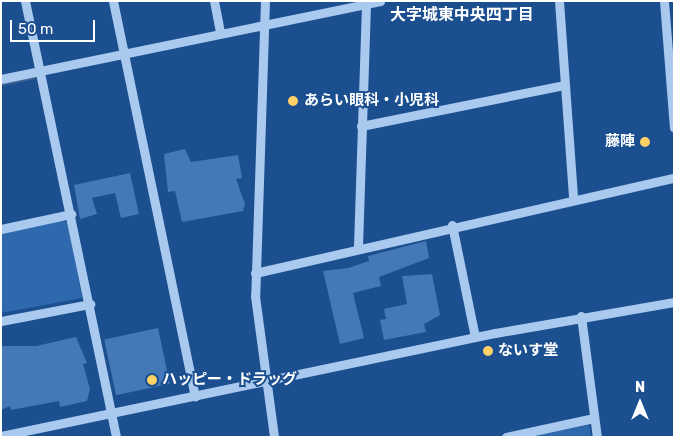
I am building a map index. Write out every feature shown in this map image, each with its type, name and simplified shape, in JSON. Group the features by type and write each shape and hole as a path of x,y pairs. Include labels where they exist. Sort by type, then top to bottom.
{"street":[{"path":"25,1 114,413 116,437"},
{"path":"113,1 195,397"},
{"path":"214,1 220,32"},
{"path":"265,1 255,273 265,381 274,437"},
{"path":"1,79 220,32 380,1"},
{"path":"559,1 573,198"},
{"path":"664,1 672,81 674,128"},
{"path":"358,246 366,3"},
{"path":"361,126 565,85"},
{"path":"255,273 358,246 573,198 674,178"},
{"path":"1,229 71,214"},
{"path":"452,225 475,337"},
{"path":"1,436 475,337 581,316 674,302"},
{"path":"1,321 90,304"},
{"path":"581,316 597,437"},
{"path":"510,436 594,418"}],"shaded area":[{"path":"62,220 68,223 82,298 1,313 1,232"},
{"path":"589,425 591,437 525,437"}],"building":[{"path":"185,149 191,162 238,155 242,178 236,179 245,204 243,211 182,222 175,191 168,192 164,154"},
{"path":"130,173 139,214 121,218 115,193 92,198 97,214 80,219 74,185"},
{"path":"426,241 429,258 379,277 381,286 353,293 364,338 340,344 323,271 348,268 369,261 368,256"},
{"path":"432,274 440,315 424,324 426,332 384,340 380,320 386,319 384,309 407,304 402,276"},
{"path":"158,328 170,384 116,395 104,339"},
{"path":"76,337 87,363 83,364 90,389 87,401 60,407 59,401 11,410 10,406 1,410 1,346 36,346"}],"waterway":[{"path":"1,84 34,77"}],"place":[{"name":"あらい眼科・小児科","path":"293,101"},
{"name":"藤陣","path":"645,142"},
{"name":"ないす堂","path":"488,351"},
{"name":"ハッピー・ドラッグ","path":"152,380"}],"district":[{"name":"大字城東中央四丁目","path":"462,15"}]}
